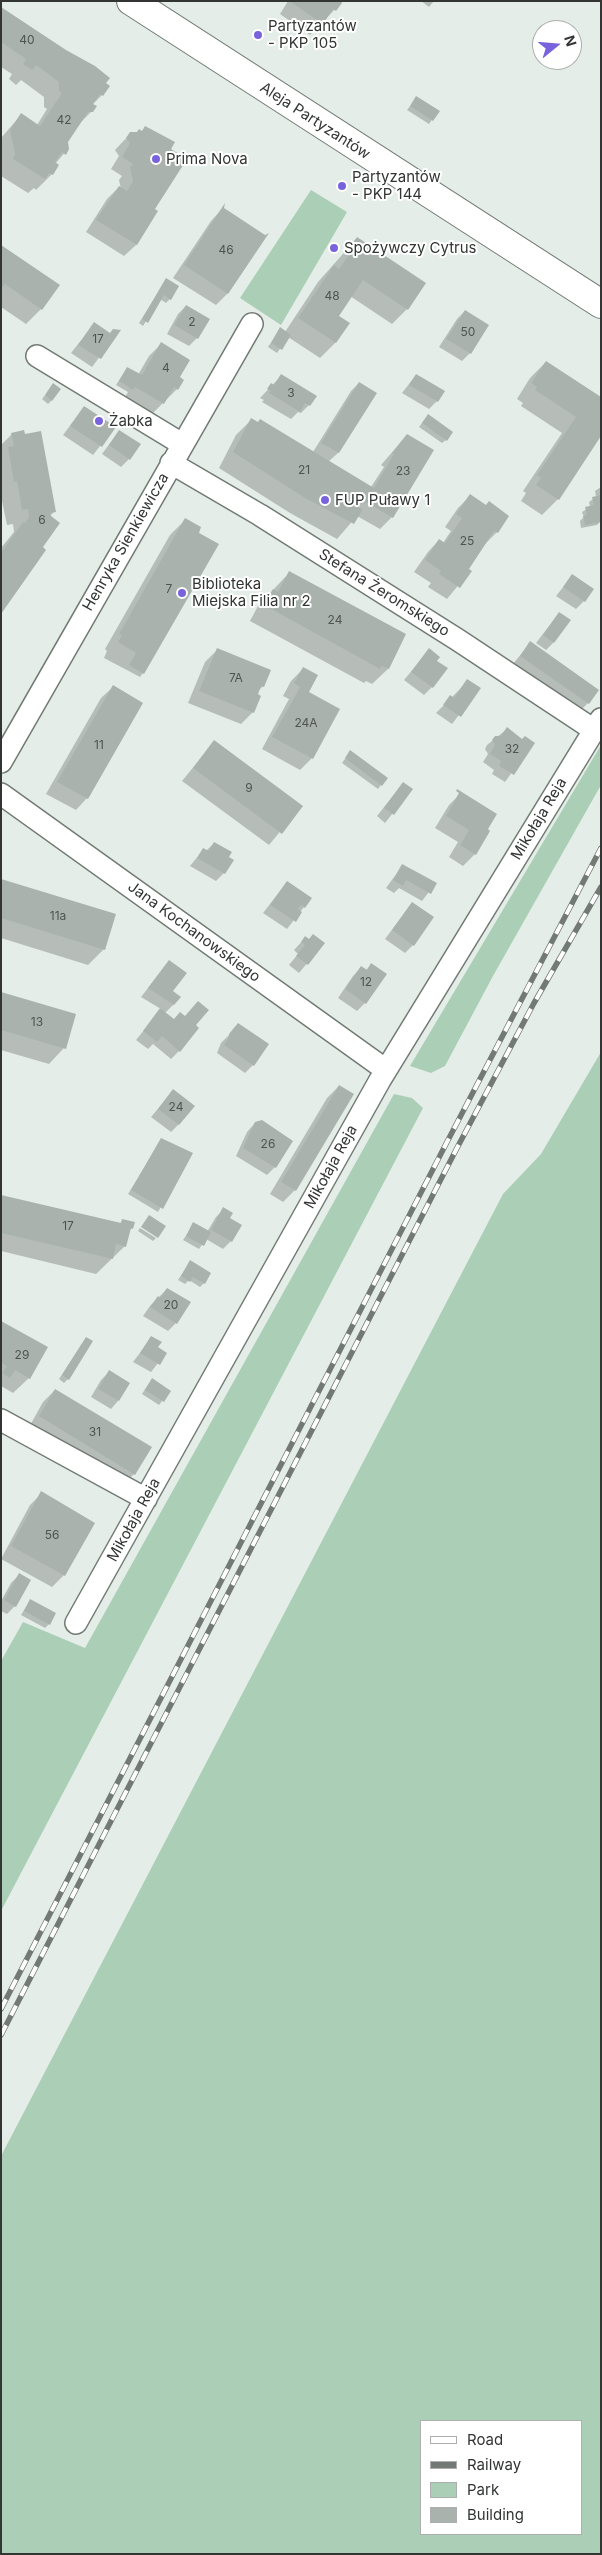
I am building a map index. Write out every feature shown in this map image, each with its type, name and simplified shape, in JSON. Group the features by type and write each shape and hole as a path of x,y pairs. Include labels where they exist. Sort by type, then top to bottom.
{"main road":[{"name":"Aleja Partyzantów","path":"131,1 601,304"}],"street":[{"name":"Henryka Sienkiewicza","path":"1,762 252,324"},
{"path":"37,356 182,444"},
{"name":"Stefana Żeromskiego","path":"171,463 268,520 458,640 597,724"},
{"name":"Mikołaja Reja","path":"76,1623 386,1070 597,724"},
{"name":"Jana Kochanowskiego","path":"1,794 386,1070"},
{"path":"1,1420 146,1499"}],"green space":[{"path":"311,190 347,212 281,325 240,298"},
{"path":"601,745 601,785 493,976 445,1066 431,1073 410,1066"},
{"path":"601,1052 601,2554 1,2554 1,2156 503,1194 541,1154"},
{"path":"394,1094 412,1098 423,1108 1,1911 1,1661 23,1622 85,1648"}],"building":[{"path":"289,1 341,1 342,3 336,11 333,9 323,24"},
{"path":"1,7 66,50 95,66 110,78 106,83 110,86 103,96 100,94 93,104 97,106 93,112 88,112 68,142 69,149 66,155 62,152 55,162 59,165 53,175 49,173 45,179 13,159 15,154 10,130 21,113 40,126 62,93 59,91 59,82 36,65 32,70 23,64 26,59 1,42"},
{"path":"416,96 440,111 433,121 410,106"},
{"path":"145,126 175,142 171,149 187,159 155,209 158,211 137,245 96,220 119,186 127,191 133,181 130,167 133,164 122,157 130,143 126,138 130,132 137,132 139,129 142,131"},
{"path":"225,203 224,208 265,235 269,233 228,294 184,265"},
{"path":"357,237 426,283 408,310 363,280 339,316 350,323 336,343 298,318 334,265 339,269 348,256 345,254"},
{"path":"1,245 60,285 42,310 5,284 1,289"},
{"path":"166,278 179,286 171,300 164,295 148,323 142,319"},
{"path":"186,305 210,319 198,339 174,325"},
{"path":"465,310 489,325 471,354 446,339"},
{"path":"94,322 110,333 113,329 121,330 101,359 78,345"},
{"path":"280,327 291,335 282,350 271,343"},
{"path":"161,342 190,360 180,377 184,380 178,390 174,387 164,404 135,387 133,390 119,381 127,367 142,375"},
{"path":"546,361 601,397 601,436 559,500 536,485 541,478 537,475 576,417 535,390 537,387 531,383"},
{"path":"281,374 317,396 310,406 305,403 300,412 269,393 271,391 267,389 271,383 274,385"},
{"path":"416,374 445,391 438,402 409,385"},
{"path":"359,382 377,393 339,453 321,443"},
{"path":"53,383 61,389 52,401 45,395"},
{"path":"84,406 116,427 102,447 70,426"},
{"path":"428,414 453,432 447,441 422,423"},
{"path":"251,418 258,422 260,419 374,488 394,454 392,453 407,434 434,450 393,518 366,502 365,504 360,501 357,506 363,509 354,524 305,498 233,452"},
{"path":"24,430 25,434 41,431 56,512 50,513 60,523 43,547 46,550 1,614 1,553 23,522 25,523 29,517 28,509 22,510 17,481 14,482 8,447 14,446 11,433"},
{"path":"119,430 141,444 130,460 109,445"},
{"path":"470,494 486,505 489,501 509,516 498,533 494,531 469,569 472,571 460,588 439,574 441,571 425,560 439,539 445,543 462,518 456,514"},
{"path":"601,495 601,522 585,525 583,516 587,515 585,507 594,505 592,497"},
{"path":"185,518 201,527 199,533 219,544 144,674 129,665 136,653 118,642 122,635 119,634"},
{"path":"289,571 406,634 389,669 382,666 380,669 264,605 273,589 278,592"},
{"path":"572,574 594,589 585,602 563,587"},
{"path":"559,612 571,620 554,643 543,635"},
{"path":"530,641 599,690 589,704 520,656"},
{"path":"217,648 271,670 264,687 261,686 258,694 261,696 254,713 199,691"},
{"path":"429,648 440,657 437,661 448,668 433,688 411,672"},
{"path":"303,667 318,675 309,692 340,709 313,759 272,737 300,687 294,683"},
{"path":"467,679 481,688 461,717 443,705 450,695 454,698"},
{"path":"113,685 143,703 88,799 57,782"},
{"path":"507,727 522,739 525,736 535,743 514,775 499,766 501,761 490,754 495,745 492,740 495,736 501,736"},
{"path":"214,740 303,806 282,834 193,768"},
{"path":"350,750 388,778 382,786 345,758"},
{"path":"403,782 413,789 394,815 384,808"},
{"path":"457,789 497,814 488,829 490,831 476,855 460,845 469,830 446,816 459,793 456,791"},
{"path":"214,842 232,852 229,857 234,860 225,874 197,858 203,848 209,851"},
{"path":"402,864 437,883 431,894 406,880 403,886 393,880"},
{"path":"1,879 116,914 105,950 1,918"},
{"path":"287,881 312,898 305,908 301,905 298,909 302,912 296,922 270,905"},
{"path":"412,902 434,917 414,946 392,930"},
{"path":"313,934 325,943 308,965 296,956 305,945 301,942 305,936 309,939"},
{"path":"169,960 187,973 173,991 181,997 174,1005 148,988"},
{"path":"371,963 387,974 366,1004 345,989 361,966 367,970"},
{"path":"1,992 76,1014 66,1049 1,1030"},
{"path":"198,1001 209,1010 196,1025 199,1028 180,1052 162,1036 157,1042 143,1031 160,1008 174,1019 180,1012 185,1016"},
{"path":"238,1023 269,1044 254,1066 224,1045 229,1034"},
{"path":"339,1085 354,1094 296,1191 281,1182"},
{"path":"173,1089 195,1106 179,1125 158,1109"},
{"path":"262,1120 293,1141 276,1168 243,1148 255,1122"},
{"path":"161,1138 193,1153 163,1209 131,1190"},
{"path":"1,1195 121,1223 122,1219 135,1222 133,1229 131,1228 126,1247 116,1244 113,1259 1,1233"},
{"path":"223,1207 233,1213 230,1218 242,1225 232,1242 211,1230"},
{"path":"149,1215 166,1226 158,1238 141,1227"},
{"path":"193,1222 211,1232 204,1246 186,1236"},
{"path":"190,1260 211,1273 205,1284 193,1277 190,1282 181,1276"},
{"path":"167,1288 191,1302 177,1324 150,1307"},
{"path":"1,1321 48,1347 30,1379 15,1370 10,1378 2,1373 7,1366 1,1363"},
{"path":"151,1336 162,1342 158,1347 167,1353 160,1365 140,1353"},
{"path":"86,1337 93,1341 69,1380 62,1375"},
{"path":"109,1370 130,1383 119,1401 98,1389"},
{"path":"152,1378 171,1391 164,1402 145,1390"},
{"path":"55,1389 152,1447 135,1475 39,1416"},
{"path":"41,1491 95,1523 65,1576 11,1546"},
{"path":"19,1573 31,1580 16,1607 4,1600"},
{"path":"30,1599 56,1613 50,1625 24,1611"}],"railway":[{"path":"1,2009 447,1142 601,848"},
{"path":"1,2035 457,1148 534,1003 601,887"}],"place":[{"name":"Partyzantów - PKP 105","path":"258,35"},
{"name":"Prima Nova","path":"156,159"},
{"name":"Partyzantów - PKP 144","path":"342,186"},
{"name":"Spożywczy Cytrus","path":"334,248"},
{"name":"Żabka","path":"99,421"},
{"name":"FUP Puławy 1","path":"325,500"},
{"name":"Biblioteka Miejska Filia nr 2","path":"182,593"}]}
